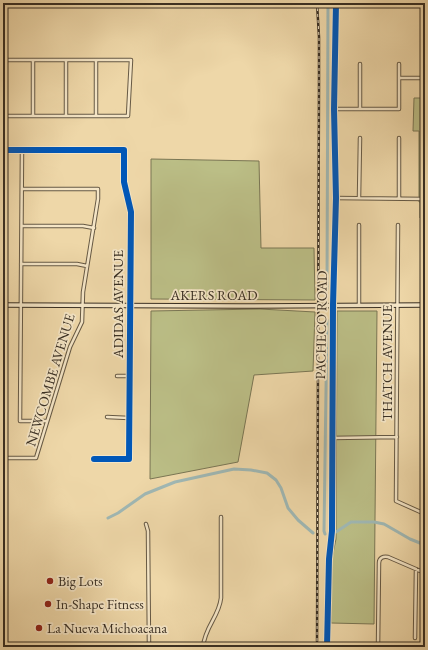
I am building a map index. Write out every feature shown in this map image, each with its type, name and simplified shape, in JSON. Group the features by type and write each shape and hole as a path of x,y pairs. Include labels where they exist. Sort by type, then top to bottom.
{"street":[{"name":"PACHECO ROAD","path":"327,647 329,559 332,531 333,305 336,198 334,109 336,3"},
{"path":"3,60 131,60 128,116 3,116"},
{"path":"33,60 33,116"},
{"path":"66,60 66,116"},
{"path":"96,60 96,116"},
{"path":"360,64 360,109"},
{"path":"334,109 399,109 399,64"},
{"path":"399,78 425,78"},
{"path":"360,138 360,198"},
{"path":"399,138 399,198"},
{"path":"3,150 22,150 20,421 48,421"},
{"name":"ADIDAS AVENUE","path":"22,150 124,150 124,182 131,212 129,459 94,458"},
{"name":"NEWCOMBE AVENUE","path":"3,458 36,458 70,347 80,327 83,292 98,204 98,189 22,189"},
{"path":"336,198 425,199"},
{"path":"358,305 359,225"},
{"name":"THATCH AVENUE","path":"398,225 396,502 425,514"},
{"path":"22,226 84,226 94,228"},
{"path":"21,264 77,264 87,266"},
{"name":"AKERS ROAD","path":"3,305 425,305"},
{"path":"117,376 130,376"},
{"path":"107,418 129,418"},
{"path":"332,438 397,437"},
{"path":"203,647 207,630 217,614 221,603 221,517"},
{"path":"146,524 148,531 149,647"},
{"path":"378,647 378,563 382,558 388,557 425,573"},
{"path":"415,638 416,569"}],"green space":[{"path":"414,98 425,98 425,218 420,218 419,131 413,131"},
{"path":"151,159 259,161 261,248 314,248 315,300 151,299"},
{"path":"260,309 315,312 313,371 254,375 238,462 150,479 151,311"},
{"path":"337,311 377,311 374,624 331,623 332,558 336,539"}],"waterway":[{"path":"327,289 328,3"},
{"path":"325,534 327,320"},
{"path":"108,518 118,513 145,494 175,482 234,469 251,470 267,473 276,480 281,488 288,508 298,520 313,533"},
{"path":"336,532 351,522 374,522 384,524 410,539 425,545"}],"railway":[{"path":"317,3 319,84 317,647"}],"cycle path":[{"path":"327,647 329,559 332,531 333,305 336,198 334,109 336,3"},
{"path":"3,150 124,150 124,182 131,212 129,459 94,459"}],"place":[{"name":"Big Lots","path":"50,581"},
{"name":"In-Shape Fitness","path":"48,604"},
{"name":"La Nueva Michoacana","path":"39,628"}]}
